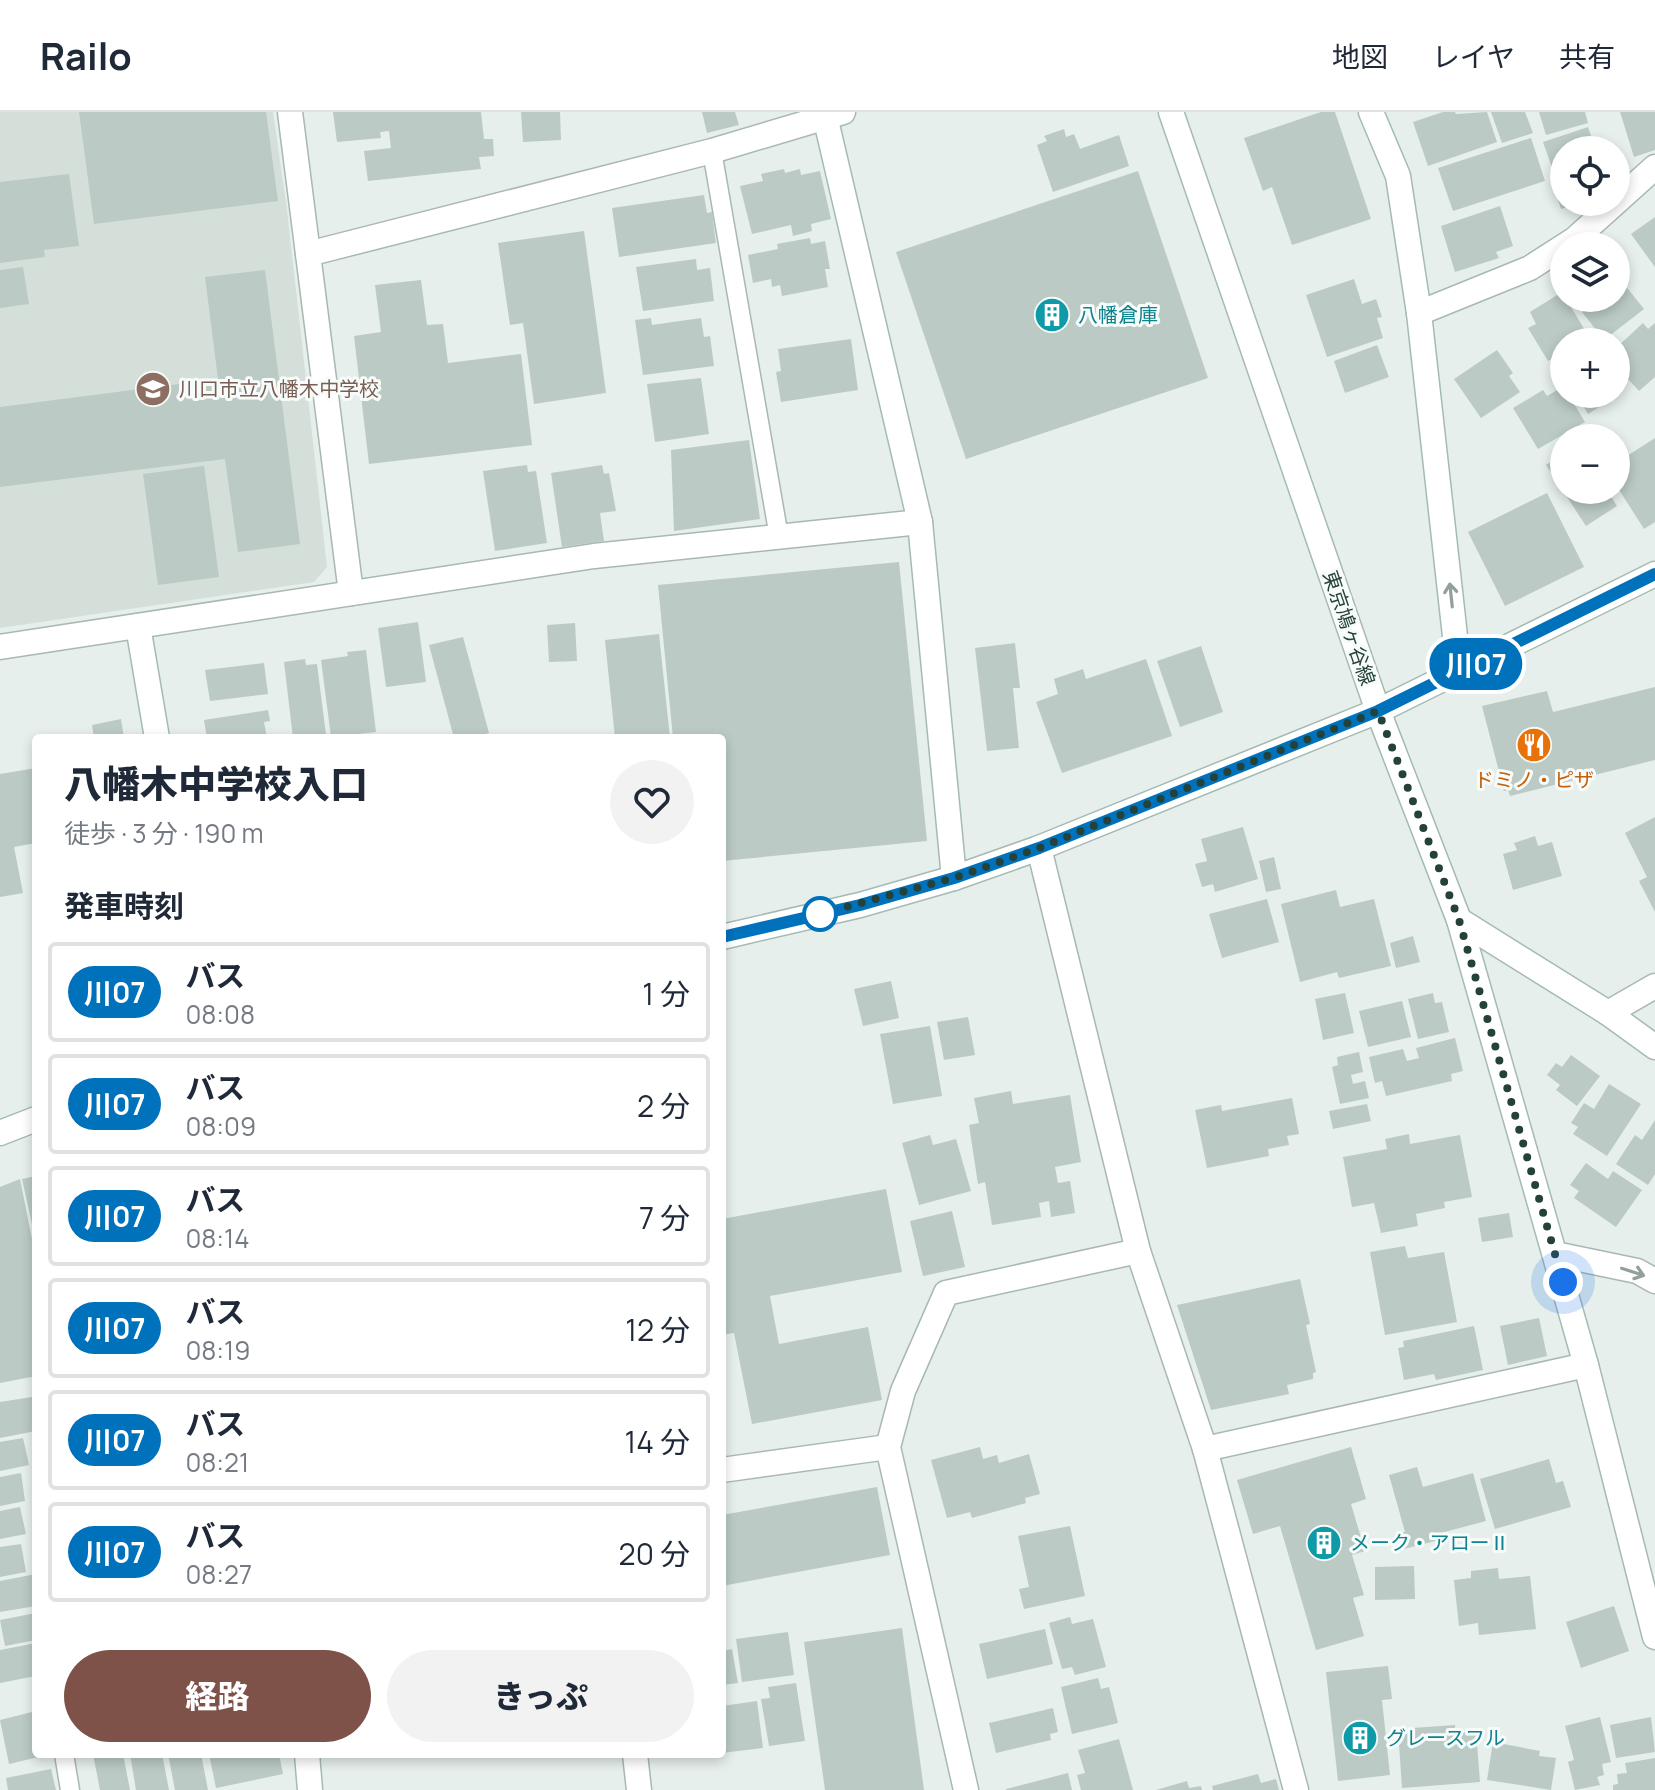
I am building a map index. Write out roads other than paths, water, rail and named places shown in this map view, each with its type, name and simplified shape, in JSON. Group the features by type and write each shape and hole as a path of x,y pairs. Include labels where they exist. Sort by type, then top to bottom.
{"street":[{"path":"290,112 351,593"},
{"name":"東京鳩ヶ谷線","path":"1171,112 1378,711 1459,920 1586,1365 1655,1637"},
{"path":"1371,112 1398,176 1419,313 1459,672"},
{"path":"308,254 712,151 831,114 920,522 954,878"},
{"path":"1419,313 1530,268 1575,239 1655,167"},
{"path":"0,647 594,556 920,522"},
{"path":"726,936 860,905 954,878 1039,848 1378,711 1655,574"},
{"path":"138,626 156,734"},
{"path":"1039,848 1138,1251 1205,1449 1296,1790"},
{"path":"1459,920 1608,1013 1655,1047"},
{"path":"1608,1013 1655,986"},
{"path":"0,1133 32,1121"},
{"path":"966,1790 888,1447 903,1391 946,1293 1138,1251"},
{"path":"1555,1254 1637,1271 1655,1281"},
{"path":"1205,1449 1586,1365"},
{"path":"726,1469 888,1447"},
{"path":"307,1758 310,1790"},
{"path":"635,1758 639,1790"}],"lane":[{"path":"712,151 779,537"},
{"path":"65,1758 70,1790"}],"place":[{"name":"八幡倉庫","path":"1052,315"},
{"name":"川口市立八幡木中学校","path":"153,389"},
{"name":"ドミノ・ピザ","path":"1534,745"},
{"name":"メーク・アローⅡ","path":"1324,1543"},
{"name":"グレースフル","path":"1360,1738"}]}
